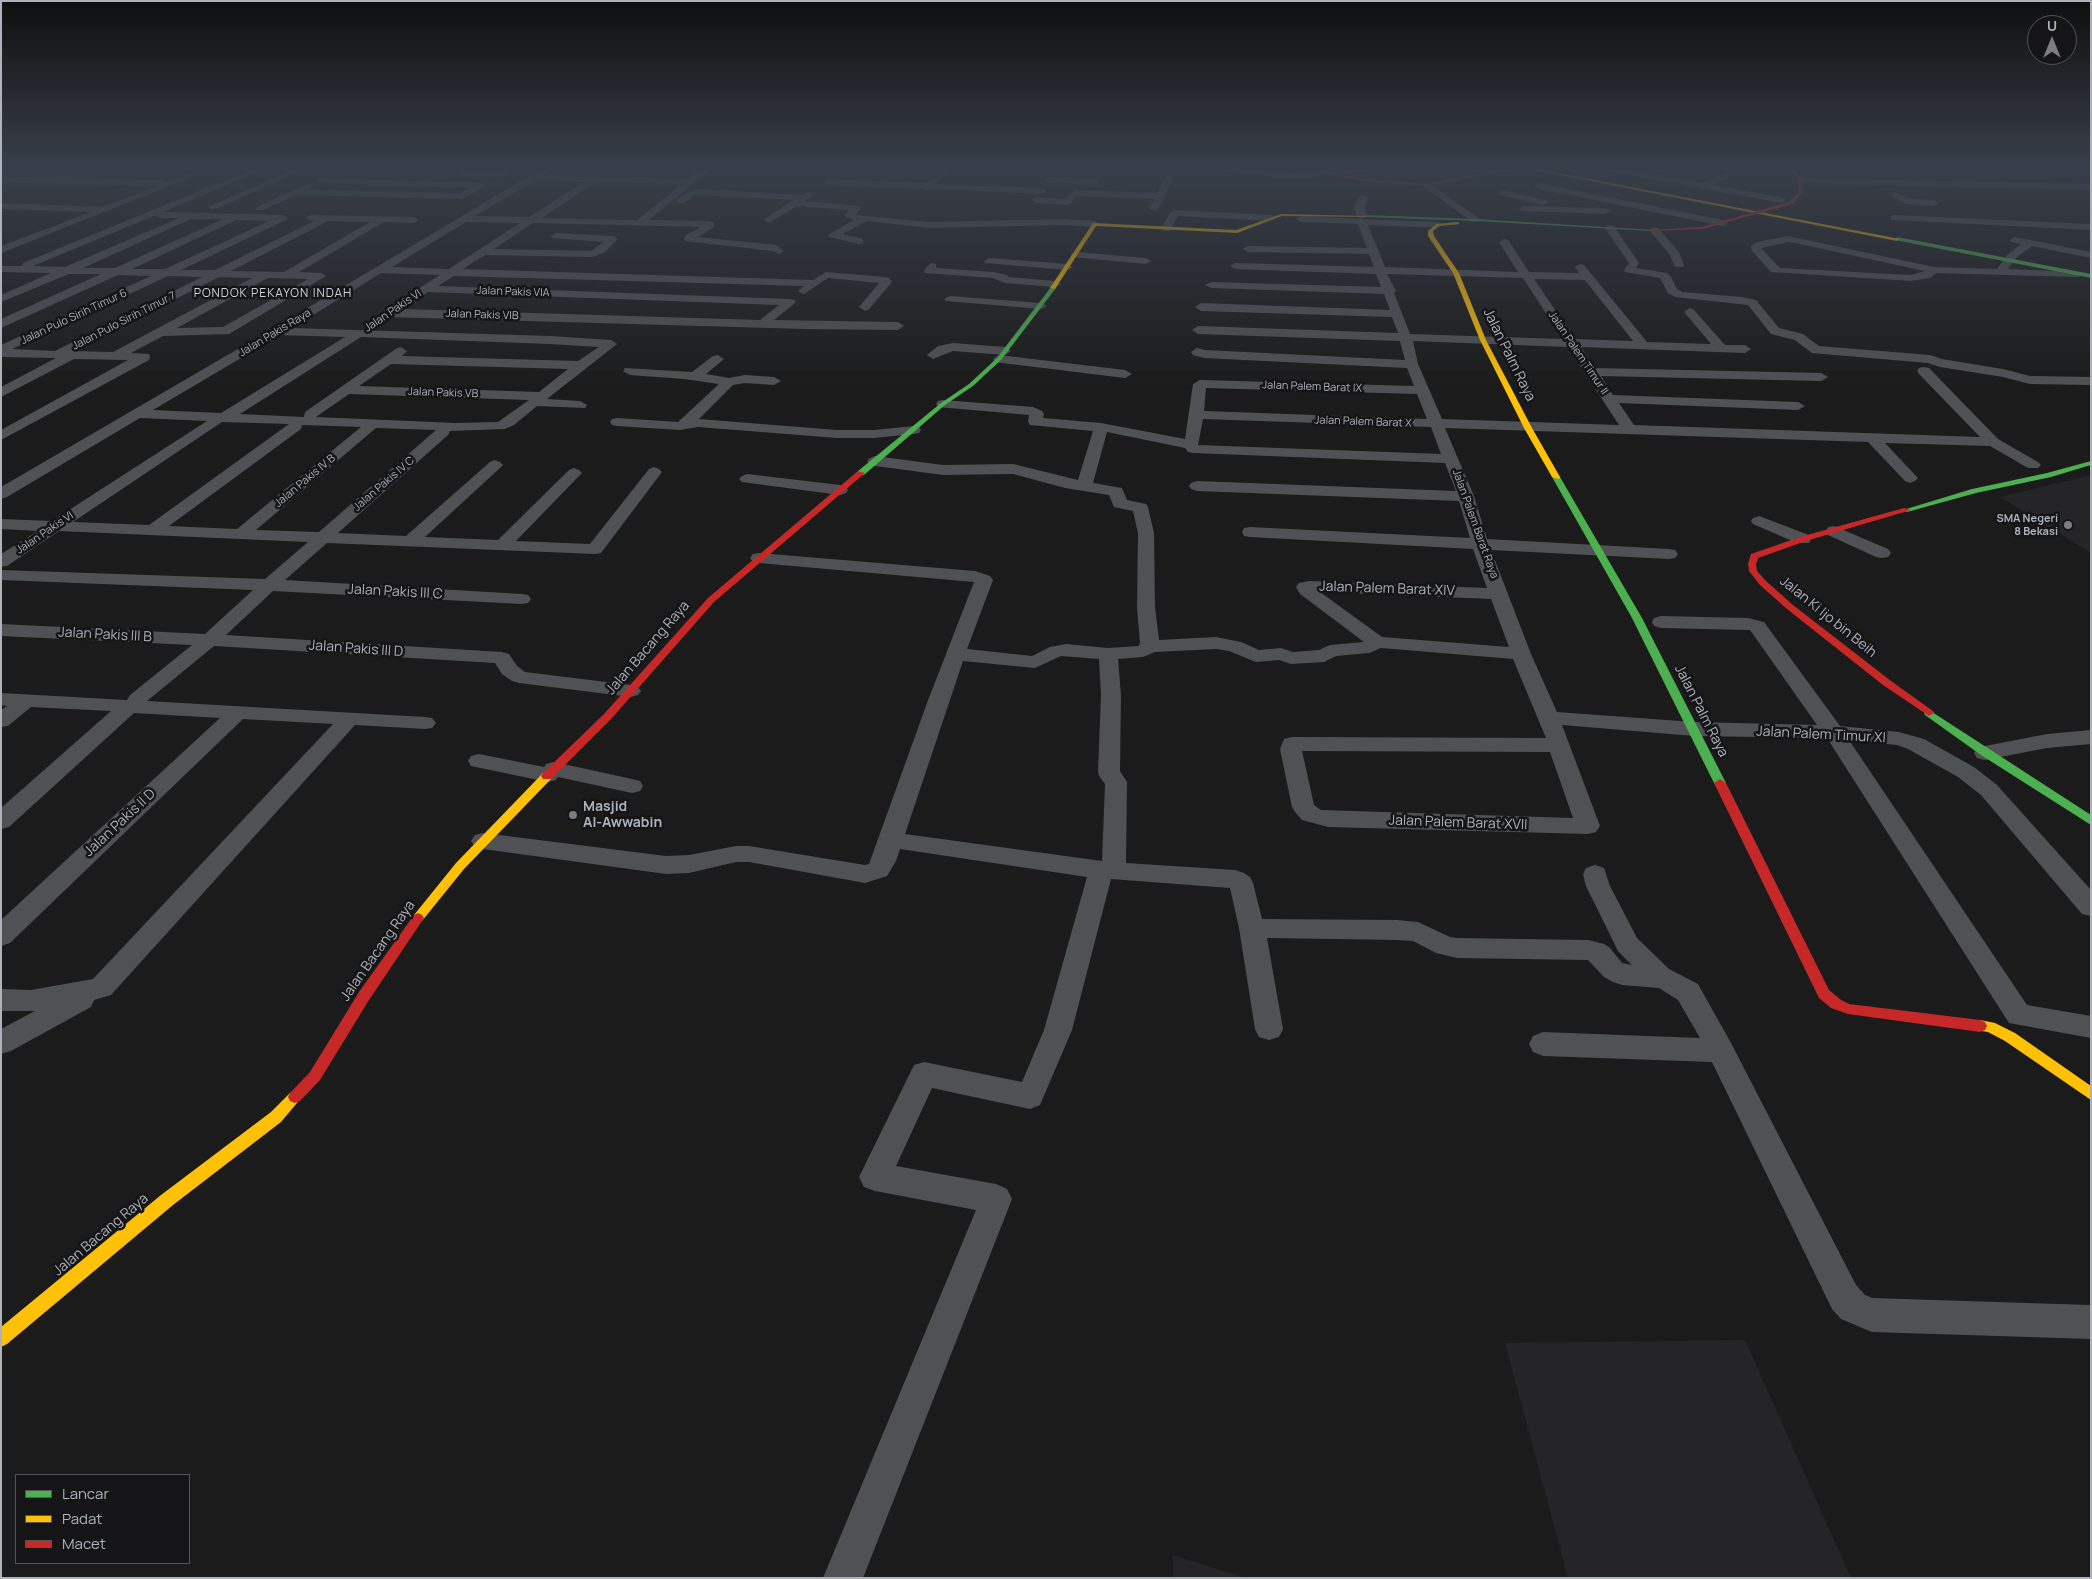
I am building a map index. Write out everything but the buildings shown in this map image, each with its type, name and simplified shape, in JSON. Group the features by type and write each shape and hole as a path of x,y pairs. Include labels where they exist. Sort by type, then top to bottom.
{"street":[{"path":"1,250 21,243"},
{"path":"1,276 82,243"},
{"path":"1,299 131,243"},
{"path":"1,324 181,243"},
{"name":"Jalan Pulo Sirih Timur 6","path":"1,352 234,243"},
{"name":"Jalan Pulo Sirih Timur 7","path":"57,354 277,243"},
{"path":"287,275 343,243"},
{"name":"Jalan Pakis Raya","path":"1,494 278,331 423,243"},
{"name":"Jalan Pakis VI","path":"1,562 220,420 359,334 497,243"},
{"path":"483,252 592,254 600,251 608,243"},
{"path":"714,243 780,250 764,261"},
{"path":"823,245 828,243"},
{"name":"Jalan Bacang Raya","path":"1,1338 167,1200 276,1117 315,1076 407,931 483,841 608,716 711,600 943,404 971,384 1002,355 1042,306 1084,243"},
{"name":"Jalan Palem Barat Raya","path":"1370,243 1390,291 1396,314 1406,338 1412,364 1466,496 1480,544 1521,654 1549,718 1588,826"},
{"name":"Jalan Palm Raya","path":"1436,243 1456,273 1484,340 1528,428 1636,618 1694,730 1824,994 1836,1004 1848,1009 1990,1027 2010,1037 2091,1094"},
{"name":"Jalan Palem Timur II","path":"1504,243 1630,430"},
{"path":"1620,243 1634,263 1629,270 1663,275 1666,277 1672,291 1679,295 1752,302 1775,331 1799,337 1816,350 1930,359 1939,363 2003,373 2030,380 2091,381"},
{"path":"1665,243 1675,254 1679,265"},
{"path":"1767,243 1756,246 1756,249 1775,270 1780,271 1919,277 1926,276 1934,270"},
{"path":"1807,243 1934,270 2077,274"},
{"path":"1917,243 2091,276"},
{"path":"2000,272 2012,256 2030,243 2091,255"},
{"path":"1819,245 1853,275"},
{"path":"1248,249 1373,251"},
{"path":"1076,255 1146,261"},
{"path":"989,261 1068,267"},
{"path":"1576,262 1642,344"},
{"path":"932,266 928,270 993,275 1003,277 1005,280 1055,284"},
{"path":"1235,266 1589,277"},
{"path":"1,269 321,276 225,331 162,332"},
{"path":"378,270 815,283"},
{"path":"735,280 750,270"},
{"path":"118,355 266,275"},
{"path":"762,324 826,275 885,280 886,282 865,307"},
{"path":"550,340 621,276"},
{"path":"1211,284 1390,291"},
{"name":"Jalan Pakis VIA","path":"426,289 790,302"},
{"path":"950,299 1042,306"},
{"path":"1201,307 1396,314"},
{"path":"1690,312 1722,348"},
{"name":"Jalan Pakis VIB","path":"383,318 574,318 898,326"},
{"path":"1198,330 1745,349"},
{"path":"136,414 220,420 490,428 509,422 581,365 611,344 550,340 278,331"},
{"path":"310,415 421,336"},
{"path":"933,355 942,349 953,347 1125,374"},
{"path":"1,352 118,355 144,358 1,436"},
{"path":"1197,352 1412,364"},
{"path":"1,392 73,355"},
{"path":"696,376 718,359"},
{"path":"389,360 581,365"},
{"path":"630,371 696,376 729,382 745,380 774,381"},
{"path":"1924,371 1992,442 2037,464"},
{"path":"1591,372 1821,377"},
{"path":"687,424 729,382"},
{"name":"Jalan Palem Barat IX","path":"1197,415 1199,386 1203,384 1422,390"},
{"name":"Jalan Pakis VB","path":"345,390 539,399 580,405"},
{"path":"1609,399 1798,406"},
{"path":"943,404 1033,411 1037,414 1035,422 1101,427 1191,445 1193,449 1451,459"},
{"path":"1191,445 1197,415"},
{"name":"Jalan Palem Barat X","path":"1197,415 1528,428 1992,442"},
{"path":"617,422 680,426 687,424 837,434 874,434 914,430"},
{"path":"152,530 296,426"},
{"path":"1084,486 1101,427"},
{"name":"Jalan Pakis IV B","path":"242,533 369,428"},
{"name":"Jalan Pakis IV C","path":"1,821 133,702 210,640 269,585 443,432"},
{"path":"1872,438 1910,478"},
{"path":"876,461 943,470 1013,468 1047,479 1116,491 1120,504 1140,507 1146,533 1146,606 1150,646"},
{"name":"Jalan Ki Ijo bin Beih","path":"2091,463 2048,475 1975,491 1803,539 1754,556 1752,564 1753,571 1790,607 1888,683 1985,752 2091,821"},
{"path":"2016,469 2037,464"},
{"path":"410,541 495,465"},
{"path":"1,524 325,536 595,549 654,472"},
{"path":"503,544 574,473"},
{"name":"Jalan Ki Ijo bin Beih","path":"1975,491 1979,482 1992,475"},
{"path":"747,479 840,490"},
{"path":"1198,486 1466,496"},
{"path":"1759,521 1803,539"},
{"path":"1834,530 1882,552"},
{"path":"1250,532 1668,554"},
{"path":"483,841 666,865 690,864 736,854 750,854 865,874 872,873 881,866 937,703 985,583 979,577 759,558"},
{"name":"Jalan Pakis III C","path":"1,575 269,585 522,599"},
{"name":"Jalan Palem Barat XIV","path":"1376,642 1306,590 1305,587 1500,594"},
{"path":"1661,622 1748,624 1757,626 1833,732 2018,1015 2091,1027"},
{"name":"Jalan Pakis III B","path":"1,630 210,640"},
{"name":"Jalan Pakis III D","path":"210,640 502,658 508,670 519,677 631,691"},
{"path":"956,654 1026,662 1040,660 1048,654 1066,650 1108,654 1143,652 1150,646 1216,642 1234,646 1256,656 1282,654 1291,658 1324,656 1330,651 1369,647 1376,642 1521,654"},
{"path":"843,1578 996,1199 875,1177 924,1074 1030,1096 1058,1030 1108,871 1116,782 1110,776 1109,771 1112,695 1108,654"},
{"path":"1,699 133,702 239,711 425,722"},
{"path":"1,721 27,700"},
{"name":"Jalan Pakis II D","path":"1,936 239,711"},
{"path":"1,1043 101,988 350,718"},
{"name":"Jalan Palem Timur XI","path":"1549,718 1694,730 1833,732 1899,740 1916,744 1966,772 2003,805 2091,906"},
{"path":"1985,752 2047,741 2091,737"},
{"name":"Jalan Palem Barat XVII","path":"1558,745 1292,744 1291,749 1303,807 1310,814 1318,818 1588,826"},
{"path":"479,761 632,786"},
{"path":"891,840 1108,871 1239,880 1252,928 1269,1029"},
{"path":"1595,874 1598,886 1627,944 1661,978 1688,992 1721,1051 1844,1297 1853,1307 1872,1315 2091,1322"},
{"path":"1252,928 1397,930 1418,932 1445,946 1457,948 1588,950 1596,951 1613,970 1622,975 1661,978"},
{"path":"1,1000 36,1001 101,988"},
{"path":"1544,1044 1721,1051"}],"shaded area":[{"name":"SMA Negeri 8 Bekasi","path":"2091,475 2091,553 2000,497"},
{"path":"1745,1340 1851,1578 1568,1578 1505,1343"},
{"path":"1173,1555 1246,1578 1173,1578"}],"traffic: fast":[{"path":"1916,243 2091,276"},
{"path":"861,473 943,404 971,385 999,359 1053,288"},
{"path":"1907,510 1975,491 2048,475 2091,463"},
{"path":"1556,477 1637,618 1720,783"},
{"path":"1929,713 1985,753 2091,821"}],"traffic: slow":[{"path":"1053,288 1083,243"},
{"path":"1436,243 1456,273 1483,340 1528,428 1556,477"},
{"path":"418,918 460,866 547,776"},
{"path":"1980,1026 1990,1027 2010,1037 2091,1094"},
{"path":"1,1338 167,1200 276,1117 295,1097"}],"traffic: jam":[{"path":"547,776 608,716 711,600 861,473"},
{"path":"1907,510 1803,539 1754,556 1752,564 1753,571 1763,583 1790,607 1887,683 1929,713"},
{"path":"1720,783 1824,994 1836,1004 1848,1009 1980,1026"},
{"path":"295,1097 315,1076 364,996 418,918"}],"place":[{"name":"SMA Negeri 8 Bekasi","path":"2068,525"},
{"name":"Masjid Al-Awwabin","path":"573,815"}],"district":[{"name":"PONDOK PEKAYON INDAH","path":"273,294"}]}
